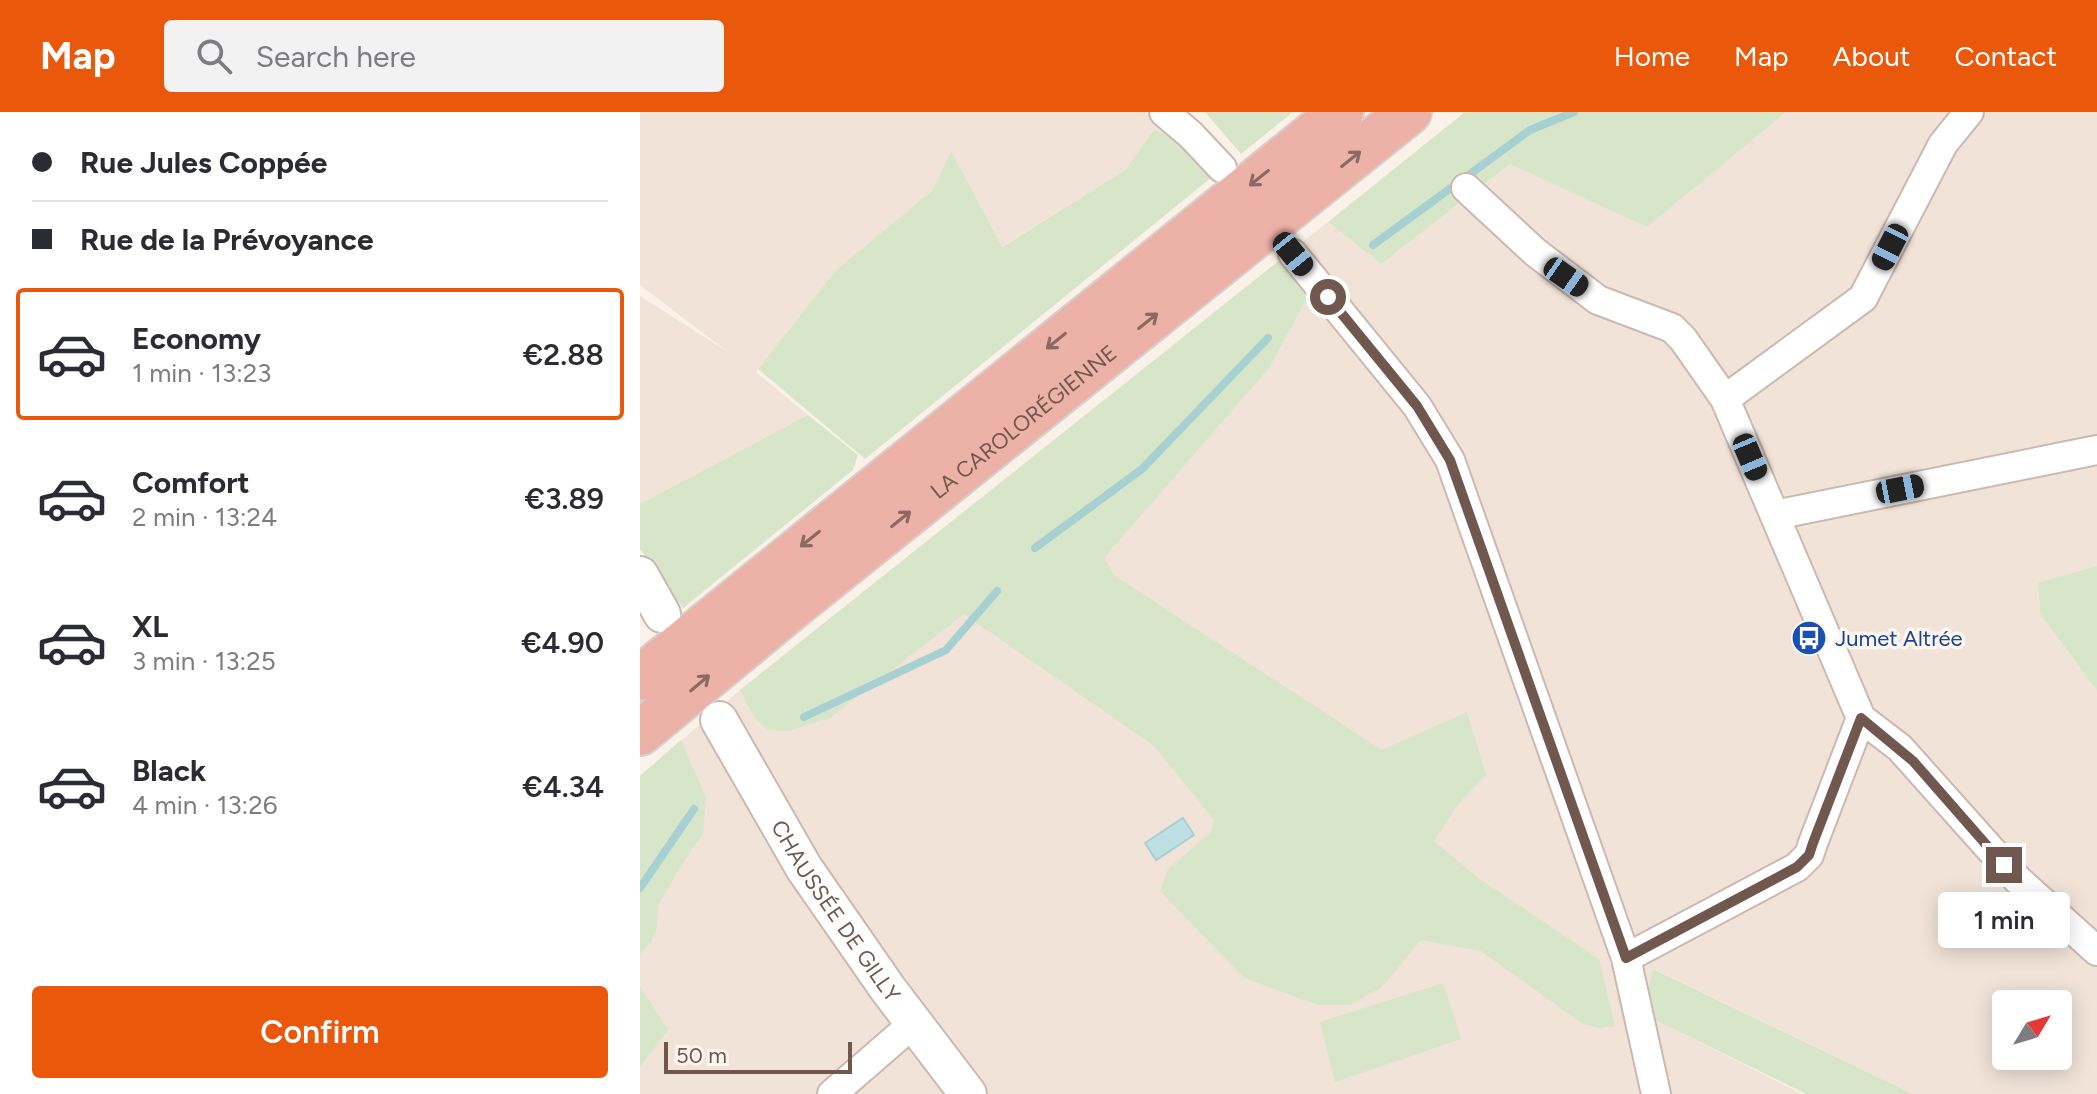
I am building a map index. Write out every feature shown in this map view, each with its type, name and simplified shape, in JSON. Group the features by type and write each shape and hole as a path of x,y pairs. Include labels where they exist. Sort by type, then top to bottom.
{"highway":[{"name":"LA CAROLORÉGIENNE","path":"640,678 1341,112"},
{"name":"LA CAROLORÉGIENNE","path":"640,733 1409,112"}],"street":[{"path":"1164,112 1222,168"},
{"path":"1725,399 1863,298 1943,144 1969,112"},
{"path":"1466,188 1535,252 1598,300 1672,328 1683,339 1725,399 1861,718 1900,748 2017,879 2097,951"},
{"path":"1293,254 1417,406 1450,460 1626,958 1656,1094"},
{"path":"1775,515 2097,450"},
{"path":"640,575 662,614"},
{"path":"1626,958 1797,867 1804,860 1861,718"},
{"name":"CHAUSSÉE DE GILLY","path":"719,720 804,868 968,1094"},
{"path":"832,1094 914,1023"}],"shaded area":[{"path":"640,112 1145,112 1182,143 1154,129 1125,170 1001,247 951,152 933,190 836,270 756,372 808,415 640,504 640,296 728,352 640,285"},
{"path":"1786,112 2097,112 2097,579 2041,615 2097,691 2097,1094 1913,1094 1654,969 1644,1014 1802,1094 640,1094 640,776 740,690 1328,222 1381,264 1510,164 1647,226"}],"green space":[{"path":"1205,112 1293,112 1241,154"},
{"path":"1465,112 1786,112 1647,227 1510,164 1381,264 1328,222"},
{"path":"1154,129 1182,143 1212,177 865,459 758,369 836,270 933,190 951,151 1002,247 1125,170"},
{"path":"1280,260 1312,289 1269,368 1104,558 1115,576 1382,750 1467,712 1486,775 1458,804 1434,841 1480,879 1599,959 1615,1026 1599,1028 1583,1024 1481,951 1421,940 1381,988 1350,1005 1318,1005 1244,978 1160,891 1168,869 1211,832 1214,820 1153,745 964,614 830,718 788,731 768,730 754,717 740,690"},
{"path":"808,415 858,455 853,470 683,608 640,549 640,504"},
{"path":"2097,566 2097,691 2041,615 2038,583"},
{"path":"681,740 706,798 703,835 658,905 657,927 651,942 640,954 640,776"},
{"path":"1653,969 1913,1094 1806,1094 1643,1014"},
{"path":"1443,983 1461,1039 1335,1082 1320,1022"},
{"path":"640,986 668,1030 640,1067"}],"water":[{"path":"1183,818 1194,835 1156,860 1145,843"}],"waterway":[{"path":"1373,245 1530,130 1574,112"},
{"path":"1035,548 1142,469 1268,338"},
{"path":"804,717 946,650 997,591"},
{"path":"640,888 694,809"}],"place":[{"name":"Jumet Altrée","path":"1809,638"}],"route":[{"path":"1328,297 1417,406 1450,460 1626,958 1797,867 1809,855 1861,718 1913,761 2004,865"}]}
